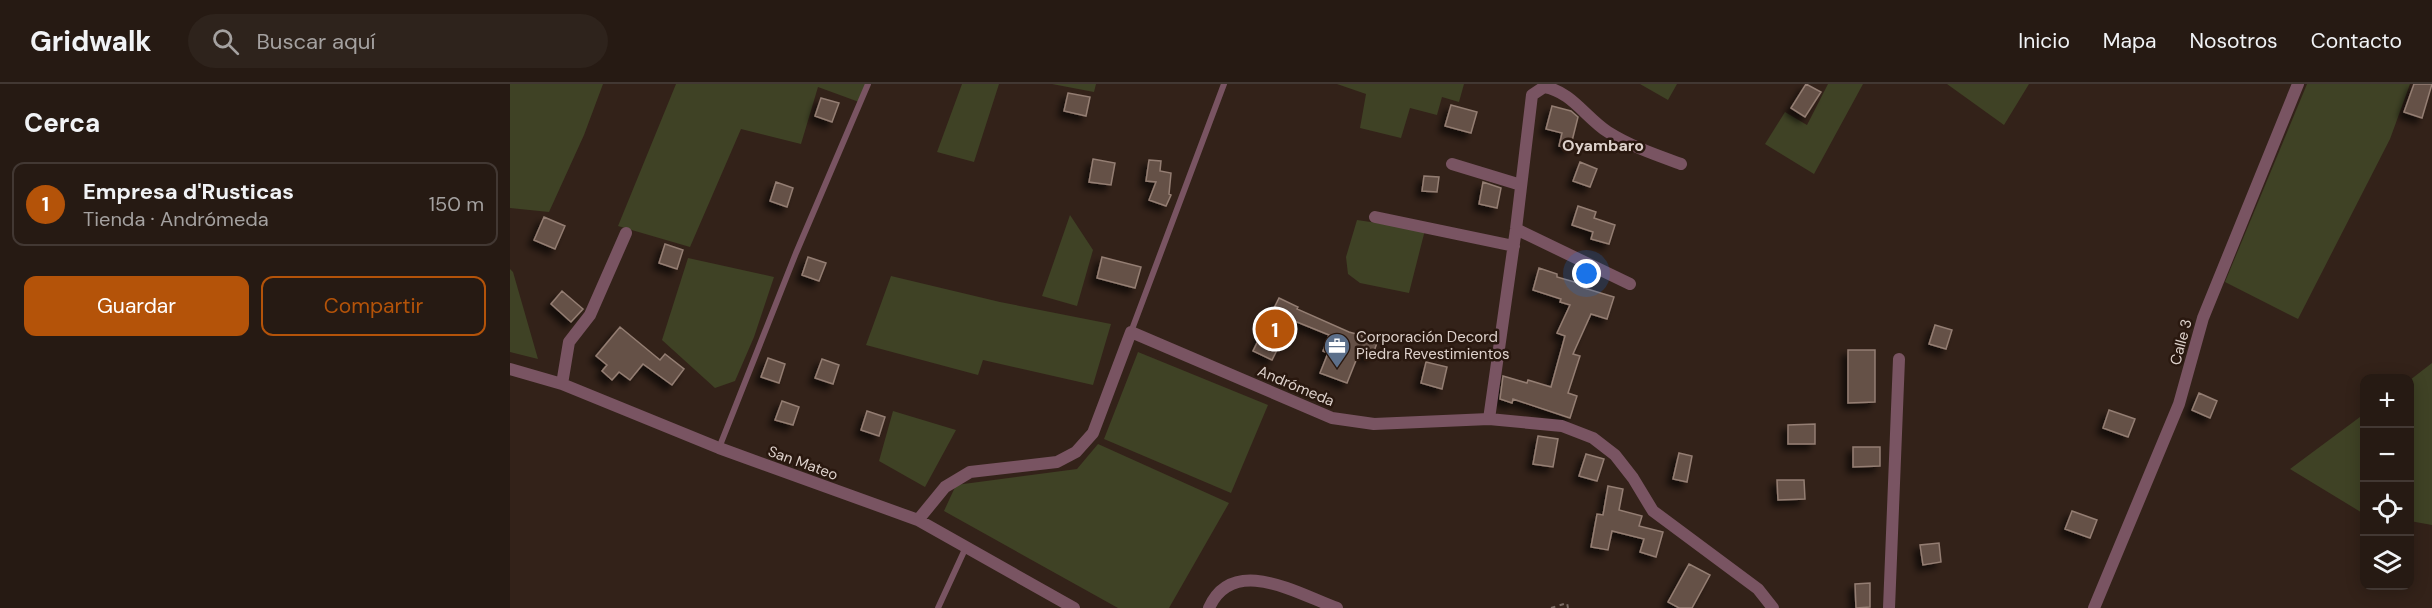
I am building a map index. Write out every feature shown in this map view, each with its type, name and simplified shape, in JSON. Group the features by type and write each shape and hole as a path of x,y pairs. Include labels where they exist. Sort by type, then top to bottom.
{"street":[{"name":"Calle 3","path":"2094,608 2179,404 2202,318 2298,84"},
{"path":"1490,419 1532,94 1544,87 1555,89 1607,132 1636,147 1681,164"},
{"path":"1452,164 1521,184"},
{"path":"1375,218 1514,246"},
{"path":"1516,229 1630,284"},
{"path":"562,384 569,342 590,315 626,233"},
{"name":"Andrómeda","path":"1131,332 1332,418 1374,423 1490,419 1562,426 1593,438 1615,455 1633,478 1653,511 1758,589 1773,608"},
{"path":"918,520 945,487 970,472 1057,462 1076,452 1093,433 1131,332"},
{"path":"1889,608 1899,359"},
{"name":"San Mateo","path":"510,369 562,384 719,448 918,520 1074,608"},
{"path":"1209,608 1212,600 1226,585 1245,579 1261,580 1337,608"}],"lane":[{"path":"719,448 796,253 868,84"},
{"path":"1131,332 1224,84"},
{"path":"938,608 966,547"}],"path":[{"path":"1551,608 1567,603 1568,608"}],"green space":[{"path":"510,84 603,84 584,135 549,212 510,208"},
{"path":"676,84 867,84 859,102 818,87 801,144 741,129 690,247 618,226"},
{"path":"962,84 999,84 974,162 937,152"},
{"path":"1052,84 1096,84 1094,92"},
{"path":"1337,84 1464,84 1459,102 1442,97 1437,115 1410,108 1401,138 1360,128 1366,94"},
{"path":"1640,84 1677,84 1668,100"},
{"path":"1828,84 1863,84 1814,174 1765,144 1785,112 1807,125"},
{"path":"1947,84 2029,84 2004,125"},
{"path":"2307,84 2410,84 2390,139 2298,319 2225,282"},
{"path":"1070,215 1093,250 1077,306 1042,296"},
{"path":"1357,220 1425,230 1409,293 1360,283 1348,274 1346,257"},
{"path":"688,258 774,277 754,337 735,381 715,388 662,340"},
{"path":"510,269 513,272 538,359 510,352"},
{"path":"891,276 1000,302 1111,324 1093,385 983,360 978,375 866,345"},
{"path":"1138,352 1268,405 1231,493 1104,439"},
{"path":"2432,363 2432,525 2414,522 2414,377"},
{"path":"893,411 956,430 925,487 879,461"},
{"path":"2360,417 2360,512 2290,469"},
{"path":"1098,444 1229,503 1169,608 1118,608 944,511 956,485 1077,469"}],"building":[{"path":"1806,84 1821,92 1805,117 1791,108"},
{"path":"2414,84 2432,84 2422,118 2404,112"},
{"path":"1068,93 1090,97 1086,116 1064,111"},
{"path":"821,98 839,103 832,122 815,116"},
{"path":"1451,105 1477,112 1471,133 1445,126"},
{"path":"1552,106 1571,111 1578,117 1570,149 1559,146 1562,133 1546,129"},
{"path":"1093,159 1115,163 1111,185 1089,182"},
{"path":"1149,160 1161,161 1160,171 1171,173 1169,194 1171,195 1166,206 1149,200 1156,182 1146,181"},
{"path":"1580,162 1597,169 1590,187 1573,181"},
{"path":"1424,176 1439,177 1437,192 1422,191"},
{"path":"776,182 793,188 787,207 770,201"},
{"path":"1483,182 1501,188 1497,208 1479,204"},
{"path":"1578,206 1596,212 1594,218 1615,225 1609,244 1591,239 1593,232 1572,225"},
{"path":"544,217 565,226 555,249 534,240"},
{"path":"665,244 683,250 677,269 659,263"},
{"path":"808,257 826,263 819,281 802,275"},
{"path":"1102,257 1141,267 1135,288 1097,278"},
{"path":"1539,268 1557,274 1557,277 1585,285 1584,288 1614,297 1607,319 1591,314 1573,354 1580,356 1568,393 1577,396 1570,418 1513,399 1512,403 1500,399 1503,376 1551,387 1565,336 1557,333 1570,305 1560,302 1561,299 1533,290"},
{"path":"562,291 583,309 571,322 551,304"},
{"path":"1279,298 1298,307 1297,309 1349,332 1378,340 1372,357 1359,353 1347,383 1320,373 1328,353 1323,351 1329,335 1292,320 1272,360 1253,351"},
{"path":"1935,325 1952,330 1946,349 1929,344"},
{"path":"620,327 660,360 665,354 684,369 672,385 643,364 630,380 619,372 612,380 602,371 607,365 596,356"},
{"path":"1848,350 1875,350 1875,402 1848,403"},
{"path":"768,358 785,364 779,383 761,377"},
{"path":"822,359 839,365 833,384 815,378"},
{"path":"1426,362 1447,367 1442,389 1421,383"},
{"path":"2199,393 2217,401 2210,418 2192,410"},
{"path":"782,401 799,407 793,425 775,420"},
{"path":"2109,410 2135,419 2128,437 2103,428"},
{"path":"867,411 885,417 879,436 861,430"},
{"path":"1815,424 1815,444 1788,444 1788,425"},
{"path":"1538,436 1558,439 1553,467 1533,464"},
{"path":"1853,447 1880,447 1880,466 1853,467"},
{"path":"1679,453 1692,456 1687,482 1673,479"},
{"path":"1586,454 1604,459 1597,481 1579,476"},
{"path":"1777,480 1804,480 1805,499 1778,500"},
{"path":"1608,486 1623,489 1619,510 1642,516 1639,526 1663,532 1656,557 1640,552 1644,539 1612,531 1608,550 1591,547 1597,514 1603,515"},
{"path":"2072,511 2097,520 2090,538 2065,529"},
{"path":"1939,543 1941,562 1923,565 1920,545"},
{"path":"1689,564 1710,575 1692,608 1679,608 1668,602"},
{"path":"1870,583 1870,607 1856,608 1855,584"}],"place":[{"name":"Empresa d'Rusticas","path":"1275,329"},
{"name":"Corporación Decord Piedra Revestimientos","path":"1337,369"}],"district":[{"name":"Oyambaro","path":"1603,145"}]}
